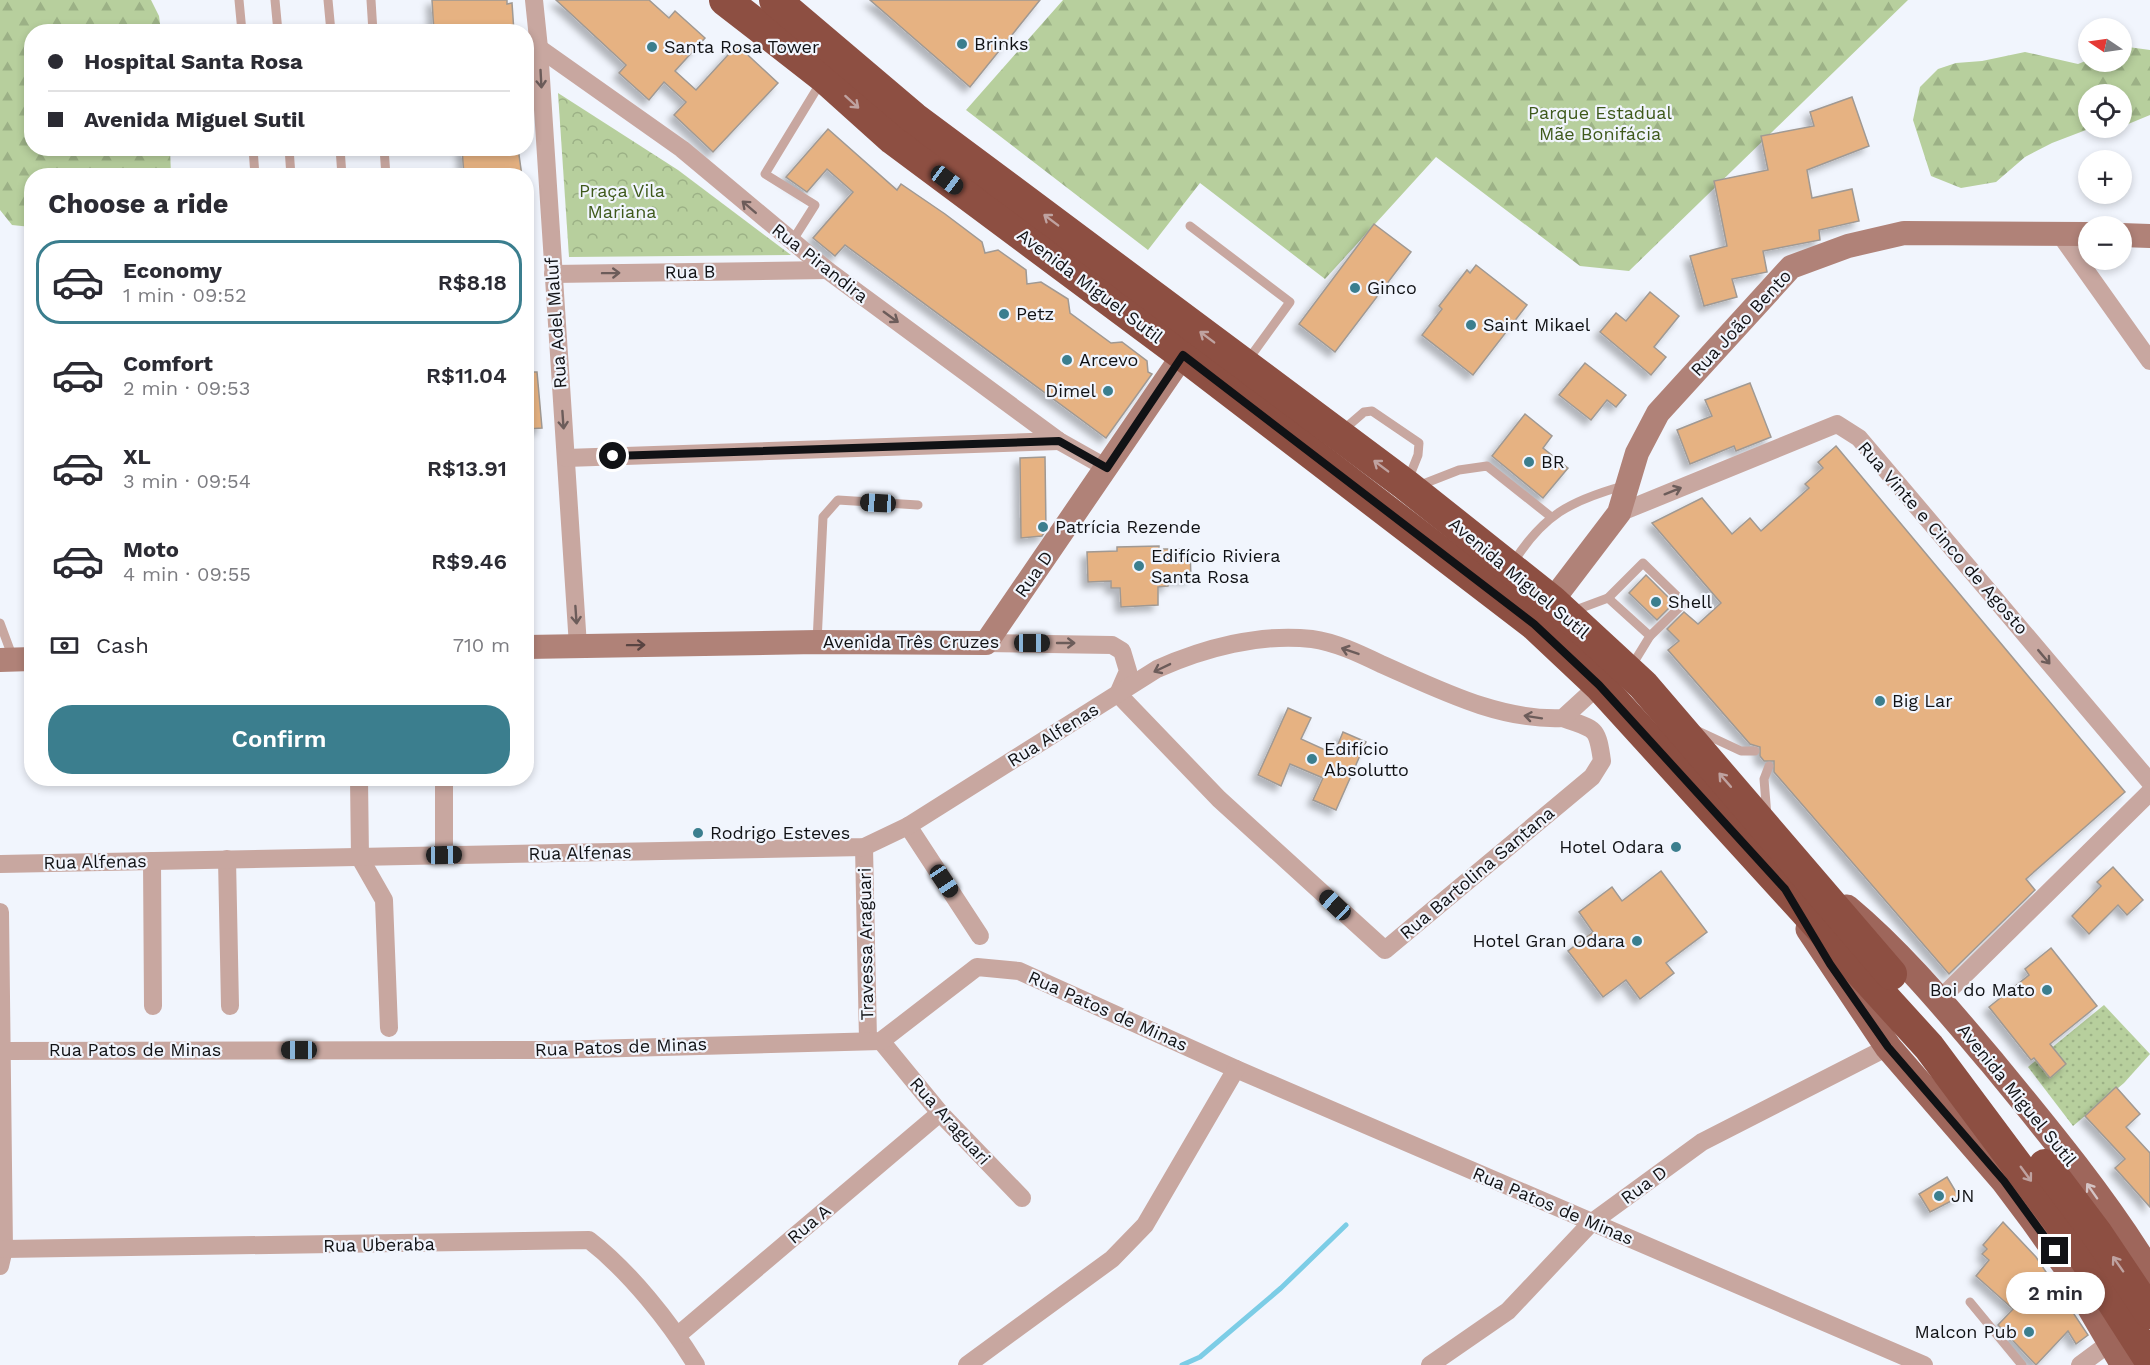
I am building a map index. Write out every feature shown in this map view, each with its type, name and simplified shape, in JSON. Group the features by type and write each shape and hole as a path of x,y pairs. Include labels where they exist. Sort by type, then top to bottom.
{"highway":[{"name":"Avenida Miguel Sutil","path":"725,0 824,77 893,139 1183,355 1534,624 1603,689 1794,881"},
{"name":"Avenida Miguel Sutil","path":"775,0 914,117 1409,487 1559,607 1628,671 1668,713 1770,833 1794,881"},
{"path":"1794,881 1942,1034 2097,1233 2150,1313"},
{"path":"1794,881 1929,1047 2075,1243 2150,1360"}],"main road":[{"name":"Avenida Miguel Sutil","path":"1794,881 1875,931 1939,1000 2055,1138 2149,1267"},
{"name":"Avenida Miguel Sutil","path":"1794,881 1830,964 1888,1047 2004,1181 2066,1266 2124,1365"}],"street":[{"name":"Rua Adel Maluf","path":"534,0 578,646"},
{"name":"Rua Pirandira","path":"539,48 682,149 791,243 826,270 1059,441 1107,468"},
{"name":"Rua João Bento","path":"1559,607 1619,513 1637,453 1658,413 1791,267 1848,246 1904,233 2078,234"},
{"path":"2059,233 2150,361"},
{"path":"2132,235 2150,236"},
{"name":"Rua B","path":"553,274 826,270"},
{"name":"Rua D","path":"986,643 1183,355"},
{"name":"Rua Vinte e Cinco de Agosto","path":"1619,513 1837,424 1859,438 2150,782"},
{"path":"566,458 1059,441"},
{"path":"1118,694 1157,669 1190,655 1236,644 1281,637 1314,639 1358,654 1464,700 1536,719 1563,718 1595,730 1603,689"},
{"name":"Avenida Três Cruzes","path":"534,647 817,642 1112,645 1122,651 1128,671 1118,694"},
{"path":"1563,718 1603,689"},
{"name":"Rua Bartolina Santana","path":"1118,694 1219,799 1385,950 1592,777 1602,761 1599,737 1595,730"},
{"name":"Rua Alfenas","path":"0,864 864,847 908,826 1118,694"},
{"path":"359,786 360,858 384,900 388,1028"},
{"path":"444,786 444,855"},
{"path":"1939,1000 2150,792"},
{"path":"908,826 980,936"},
{"name":"Travessa Araguari","path":"864,847 874,1041"},
{"path":"228,859 230,1006"},
{"path":"152,861 153,1006"},
{"path":"0,912 2,1257"},
{"name":"Rua Patos de Minas","path":"1,1051 552,1050 874,1041 977,967 1019,971 1236,1069 1924,1365"},
{"name":"Rua Araguari","path":"874,1041 1022,1198"},
{"name":"Rua D","path":"1430,1365 1508,1311 1591,1223 1702,1142 1888,1047"},
{"path":"967,1365 1112,1259 1146,1225 1236,1069"},
{"name":"Rua A","path":"678,1335 940,1113"},
{"name":"Rua Uberaba","path":"2,1257 589,1240 606,1253 678,1335 696,1365"},
{"path":"2080,1365 2111,1342"}],"lane":[{"path":"239,0 241,24"},
{"path":"275,0 277,24"},
{"path":"328,0 330,24"},
{"path":"370,0 372,24"},
{"path":"791,243 814,204 765,174 824,77"},
{"path":"1190,226 1290,302 1245,364"},
{"path":"1338,435 1364,412 1372,411 1419,443 1419,455 1409,487"},
{"path":"1409,487 1459,470 1487,466 1550,516"},
{"path":"1511,568 1528,540 1550,516 1595,494 1627,485"},
{"path":"817,642 823,517 838,500 918,505"},
{"path":"1559,607 1608,598 1643,563 1684,603 1650,636 1628,671"},
{"path":"1608,598 1650,636"},
{"path":"0,623 15,660"},
{"path":"1668,713 1723,744 1741,751 1755,751"},
{"path":"1769,766 1764,779 1770,833"},
{"path":"1970,1302 2022,1365"}],"green space":[{"path":"0,0 151,0 159,16 160,24 24,24 24,156 170,156 171,168 24,168 24,226 12,225 0,210"},
{"name":"Parque Estadual Mãe Bonifácia","path":"1063,0 1908,0 1629,271 1580,266 1436,157 1325,279 1200,183 1148,250 966,110"},
{"path":"2132,48 2150,50 2150,115 2132,122 2132,84 2078,84 2078,133 2025,157 1996,182 1961,188 1931,176 1913,120 1920,87 1938,69 1956,63 1982,61 2025,52 2078,64 2078,72 2132,72"},
{"name":"Praça Vila Mariana","path":"558,93 678,170 791,255 569,257"},
{"path":"2104,1005 2150,1054 2124,1083 2073,1126 2028,1067"}],"building":[{"path":"432,0 507,0 507,4 512,3 513,24 434,24"},
{"path":"556,0 649,0 669,18 675,11 705,38 675,71 696,90 737,45 778,83 713,152 674,115 686,102 664,82 649,100 619,73 626,65"},
{"name":"Brinks","path":"870,0 1040,0 970,87"},
{"path":"1852,97 1869,146 1807,170 1812,198 1852,189 1859,221 1819,230 1820,240 1763,251 1767,272 1732,279 1737,297 1704,306 1690,256 1727,246 1714,181 1768,170 1761,136 1814,126 1810,112"},
{"path":"828,129 897,190 901,184 945,214 982,242 985,253 998,250 1026,270 1027,284 1041,282 1068,299 1070,313 1111,343 1122,342 1147,361 1148,372 1152,374 1106,438 845,245 835,256 813,238 853,192 827,169 807,192 786,177"},
{"path":"463,156 519,156 521,168 463,168"},
{"name":"Ginco","path":"1374,224 1411,252 1335,352 1299,324"},
{"name":"Saint Mikael","path":"1476,265 1527,305 1473,375 1422,335 1442,309 1439,306 1467,270 1470,273"},
{"path":"1650,292 1679,316 1654,347 1666,357 1651,375 1600,332 1616,313 1626,321"},
{"path":"1585,363 1626,395 1616,407 1607,400 1591,420 1559,395"},
{"path":"534,372 537,372 542,428 534,429"},
{"path":"1750,383 1771,437 1736,451 1734,446 1690,464 1677,430 1712,416 1705,400"},
{"name":"BR","path":"1525,414 1552,436 1543,448 1568,468 1543,498 1492,456"},
{"name":"Big Lar","path":"1836,446 2125,792 2026,879 2035,890 1949,974 1774,772 1774,761 1764,761 1760,756 1760,747 1750,744 1668,650 1679,641 1667,629 1684,612 1698,624 1721,603 1652,523 1702,498 1732,534 1750,518 1761,531 1809,488 1805,484 1823,468 1818,462"},
{"path":"1045,457 1046,530 1042,536 1021,538 1020,458"},
{"name":"Edifício Riviera Santa Rosa","path":"1159,546 1159,549 1190,549 1191,579 1168,579 1168,586 1158,587 1158,605 1121,607 1120,588 1111,588 1111,581 1088,582 1087,552 1117,551 1117,547"},
{"name":"Shell","path":"1646,575 1674,603 1657,620 1629,593"},
{"name":"Edifício Absolutto","path":"1288,708 1311,718 1301,739 1334,754 1343,732 1366,742 1336,810 1313,800 1323,778 1290,764 1281,786 1258,775"},
{"path":"2113,867 2143,900 2127,915 2118,905 2089,934 2072,916 2101,886 2097,882"},
{"name":"Hotel Gran Odara","path":"1661,871 1707,932 1666,963 1674,973 1640,999 1626,980 1603,997 1568,951 1593,932 1579,912 1612,887 1622,901"},
{"name":"Boi do Mato","path":"2051,948 2097,1006 2050,1044 2066,1064 2050,1078 2034,1058 2031,1060 1989,1007 2029,975 2025,969"},
{"path":"2116,1087 2140,1114 2126,1127 2150,1153 2150,1207 2115,1168 2125,1159 2085,1116"},
{"name":"JN","path":"1947,1177 1959,1197 1930,1212 1919,1194"},
{"path":"2003,1222 2036,1257 2088,1335 2076,1344 2068,1331 2036,1365 1998,1325 2013,1309 1976,1276 1989,1260 1982,1254 1987,1249 1983,1245"}],"waterway":[{"path":"1182,1365 1200,1357 1281,1288 1346,1225"}],"place":[{"name":"Brinks","path":"962,44"},
{"name":"Santa Rosa Tower","path":"652,47"},
{"name":"Ginco","path":"1355,288"},
{"name":"Petz","path":"1004,314"},
{"name":"Saint Mikael","path":"1471,325"},
{"name":"Arcevo","path":"1067,360"},
{"name":"Dimel","path":"1108,391"},
{"name":"BR","path":"1529,462"},
{"name":"Patrícia Rezende","path":"1043,527"},
{"name":"Edifício Riviera Santa Rosa","path":"1139,566"},
{"name":"Shell","path":"1656,602"},
{"name":"Big Lar","path":"1880,701"},
{"name":"Edifício Absolutto","path":"1312,759"},
{"name":"Rodrigo Esteves","path":"698,833"},
{"name":"Hotel Odara","path":"1676,847"},
{"name":"Hotel Gran Odara","path":"1637,941"},
{"name":"Boi do Mato","path":"2047,990"},
{"name":"JN","path":"1939,1196"},
{"name":"Malcon Pub","path":"2029,1332"}],"route":[{"path":"613,456 1059,441 1107,468 1183,355 1534,624 1599,685 1785,889 1830,964 1888,1047 2004,1181 2055,1251"}]}
